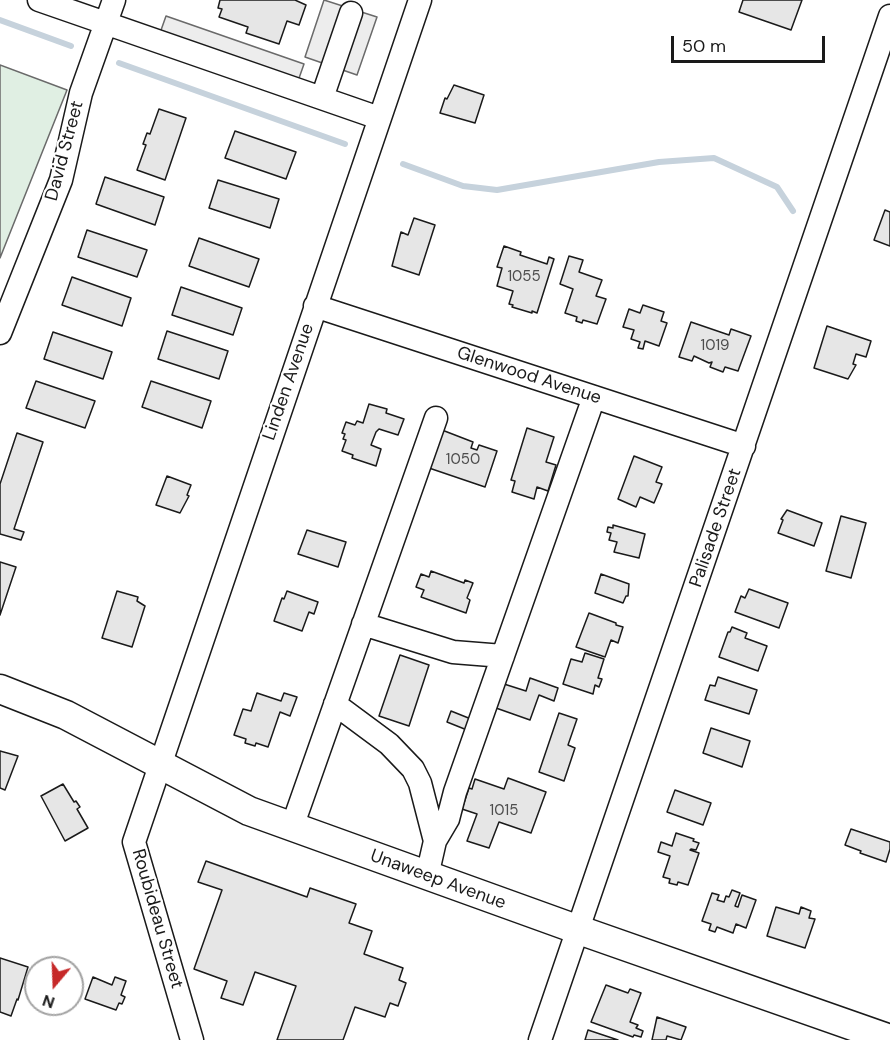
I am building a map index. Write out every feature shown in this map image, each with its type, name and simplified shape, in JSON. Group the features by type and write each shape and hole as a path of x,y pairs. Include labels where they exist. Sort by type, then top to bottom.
{"main road":[{"name":"Unaweep Avenue","path":"0,689 66,715 249,811 890,1039"}],"street":[{"path":"39,0 379,118"},
{"name":"David Street","path":"0,333 61,180 81,93 114,0"},
{"name":"Linden Avenue","path":"161,764 420,0"},
{"path":"322,98 351,13"},
{"name":"Palisade Street","path":"540,1040 890,16"},
{"name":"Glenwood Avenue","path":"315,306 744,446"},
{"path":"427,876 435,841 448,819 455,792 594,397"},
{"path":"292,826 436,418"},
{"path":"363,624 453,652 503,656"},
{"path":"335,704 389,744 413,769 420,783 435,841"},
{"name":"Roubideau Street","path":"161,764 134,842 192,1040"}],"green space":[{"path":"0,65 67,90 0,258"}],"shaded area":[{"path":"324,0 377,17 357,75 305,57"},
{"path":"166,16 304,64 298,81 160,33"}],"building":[{"path":"220,0 295,0 306,5 299,25 287,21 279,44 246,33 248,27 219,17 222,9 218,8"},
{"path":"743,0 802,0 791,30 739,12"},
{"path":"454,85 484,95 475,123 440,113 445,98 447,99"},
{"path":"159,109 186,118 165,180 137,170 146,145 143,144 147,133 150,134"},
{"path":"235,131 296,152 286,179 225,158"},
{"path":"105,177 164,197 155,225 96,204"},
{"path":"218,180 279,199 270,228 209,208"},
{"path":"885,210 890,212 890,246 874,240"},
{"path":"414,218 435,225 419,275 392,266 401,232 408,235"},
{"path":"87,230 147,250 137,277 78,257"},
{"path":"199,238 259,259 249,287 189,266"},
{"path":"504,246 521,252 520,255 547,264 549,257 554,259 537,313 512,307 513,305 509,304 513,291 497,286 502,268 497,267"},
{"path":"569,256 583,260 579,272 602,280 596,296 606,299 597,324 583,320 582,323 576,321 577,317 565,313 573,289 560,284"},
{"path":"72,277 131,298 122,326 62,305"},
{"path":"181,287 242,308 233,335 172,315"},
{"path":"643,305 664,312 661,321 667,323 659,346 645,341 643,349 638,348 640,342 631,339 634,330 623,327 629,309 640,313"},
{"path":"691,322 729,335 731,329 751,336 738,371 725,367 723,372 710,367 712,362 709,363 694,356 692,361 679,357"},
{"path":"827,326 871,341 866,357 856,354 853,364 856,365 848,379 814,368"},
{"path":"167,331 228,351 219,379 158,359"},
{"path":"53,332 112,352 103,379 44,359"},
{"path":"36,381 95,401 85,428 26,408"},
{"path":"151,381 211,401 202,428 142,407"},
{"path":"369,404 387,409 386,413 404,419 398,435 379,429 376,432 371,445 381,449 376,466 352,458 353,455 342,451 346,440 343,439 345,434 342,433 346,422 355,425 357,421 363,423"},
{"path":"527,428 554,437 546,462 556,465 548,491 537,487 534,499 512,492 515,481 511,480"},
{"path":"442,430 473,442 471,448 477,450 479,445 497,451 485,487 429,468"},
{"path":"17,433 43,442 14,529 24,532 21,540 0,534 0,484"},
{"path":"634,456 662,467 656,482 662,484 654,503 640,497 636,507 618,499"},
{"path":"167,476 191,485 187,495 189,496 180,513 156,505"},
{"path":"787,510 822,523 814,546 778,533 783,520 781,519"},
{"path":"841,516 866,523 851,578 826,571"},
{"path":"613,525 645,534 639,558 614,552 617,542 609,540 611,533 607,532 608,527 613,528"},
{"path":"307,530 346,542 338,567 298,554"},
{"path":"0,562 16,567 0,615"},
{"path":"431,571 464,583 465,580 473,583 467,598 470,600 466,613 421,597 424,590 416,587 421,574 429,577"},
{"path":"601,574 629,584 628,596 623,603 595,593"},
{"path":"749,589 788,603 779,628 735,612 741,596 745,598"},
{"path":"117,591 138,597 137,601 145,606 132,647 102,638"},
{"path":"287,591 318,602 314,614 309,612 302,631 274,621 282,598 284,599"},
{"path":"589,613 623,627 618,643 611,640 605,657 576,647"},
{"path":"732,627 747,633 745,638 767,646 758,671 719,657"},
{"path":"585,653 604,659 598,678 602,679 599,687 595,685 593,694 563,684 571,659 582,662"},
{"path":"400,655 429,665 409,726 379,716"},
{"path":"718,677 757,690 749,714 705,700 710,685 715,686"},
{"path":"530,678 558,688 554,701 539,695 530,720 496,708 504,684 526,691"},
{"path":"257,693 281,701 284,693 297,697 290,716 280,712 268,747 256,743 255,746 245,743 246,739 234,735 243,709 251,711"},
{"path":"451,711 471,719 467,730 447,722"},
{"path":"559,713 577,719 568,745 575,748 564,781 539,772"},
{"path":"711,728 750,741 742,767 703,753"},
{"path":"0,751 18,756 5,790 0,788"},
{"path":"508,778 546,792 531,833 499,822 489,848 467,841 477,814 462,809 469,788 472,789 475,779 504,789"},
{"path":"63,784 74,802 76,801 80,807 77,809 88,828 65,841 41,796"},
{"path":"675,790 711,803 703,825 667,812"},
{"path":"851,829 890,842 886,862 845,845"},
{"path":"676,833 699,843 696,850 690,850 699,853 688,885 678,882 677,885 669,883 670,879 663,877 670,856 658,852 661,842 672,846"},
{"path":"206,861 307,897 310,888 356,904 349,923 372,931 364,954 403,968 399,980 406,983 398,1006 390,1003 385,1017 355,1007 343,1040 277,1040 296,986 255,972 243,1005 221,998 227,981 194,969 222,890 198,882"},
{"path":"732,890 740,893 735,906 738,907 742,895 756,900 746,928 736,924 733,933 717,927 715,932 709,930 711,924 702,921 712,893 719,895 717,900 724,902"},
{"path":"776,907 799,914 801,907 811,911 809,918 815,919 805,948 767,936"},
{"path":"0,958 24,966 24,980 11,1016 0,1012"},
{"path":"93,977 112,985 115,977 126,981 121,995 125,997 116,1010 85,999"},
{"path":"606,985 628,993 630,989 641,993 630,1022 638,1025 636,1028 643,1031 641,1037 634,1035 633,1037 591,1022"},
{"path":"657,1017 686,1027 681,1040 667,1036 666,1040 652,1040"},
{"path":"588,1030 618,1040 585,1040"}],"waterway":[{"path":"0,20 71,46"},
{"path":"119,63 345,144"},
{"path":"403,164 463,186 497,190 659,162 714,158 777,187 793,211"}]}
